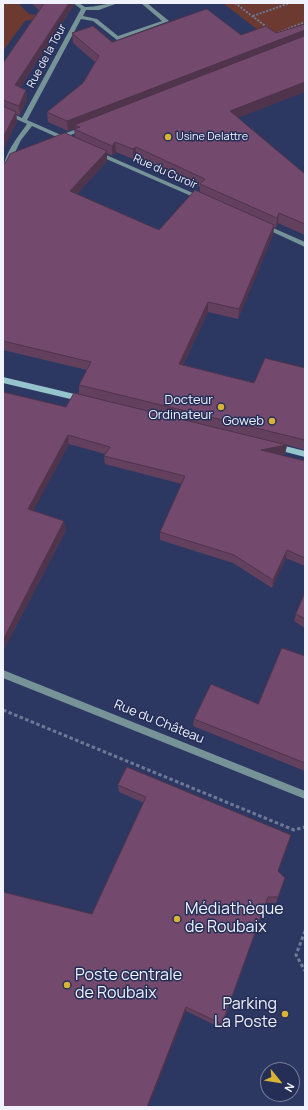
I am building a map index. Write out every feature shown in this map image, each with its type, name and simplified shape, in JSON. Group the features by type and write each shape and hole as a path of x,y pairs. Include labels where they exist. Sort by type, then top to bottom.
{"main road":[{"path":"3,380 89,401"},
{"path":"266,445 305,454"}],"street":[{"path":"76,3 84,9 99,8 115,3"},
{"path":"80,17 95,20 117,38 166,21 144,3"},
{"name":"Rue de la Tour","path":"24,120 84,9"},
{"path":"3,111 76,143"},
{"path":"3,171 18,140 30,123"},
{"path":"62,137 92,125"},
{"name":"Rue du Curoir","path":"91,150 207,201"},
{"path":"258,224 305,245"},
{"name":"Rue du Château","path":"3,674 305,795"}],"path":[{"path":"235,3 270,29"},
{"path":"253,17 290,3"},
{"path":"280,37 275,34 305,22"},
{"path":"298,25 301,28"},
{"path":"3,710 294,830 305,827"},
{"path":"305,931 296,954 305,971"}],"shaded area":[{"path":"3,3 18,3 29,14 35,15 35,17 31,20 25,21 3,51"},
{"path":"223,3 305,3 305,38 280,47"}],"building":[{"path":"41,3 69,3 15,85 26,90 19,106 3,100 3,63 43,5"},
{"path":"207,9 241,35 266,26 276,33 305,24 305,30 67,121 47,112 83,83 99,56 72,33 93,26 112,42"},
{"name":"Usine Delattre","path":"305,36 305,82 230,111 305,174 305,224 279,213 277,218 200,184 205,179 136,147 133,149 115,142 112,146 74,129 80,127 75,125"},
{"path":"3,106 16,112 3,138"},
{"path":"65,133 107,151 70,191 159,230 195,190 274,225 239,309 208,302 179,364 254,383 265,358 305,368 305,440 79,385 91,362 3,341 3,164 6,162 10,154"},
{"path":"3,392 66,407 74,393 287,445 261,450 305,461 305,558 287,550 273,580 234,555 160,532 185,476 104,456 110,447 68,435 28,509 64,521 3,640"},
{"path":"305,593 305,619 296,614"},
{"path":"282,648 305,656 305,763 194,719 211,684 258,704"},
{"path":"127,767 291,835 278,871 285,878 278,897 268,897 222,1024 186,1007 147,1107 3,1107 3,892 92,914 146,797 118,785"}],"place":[{"name":"Usine Delattre","path":"168,137"},
{"name":"Docteur Ordinateur","path":"221,407"},
{"name":"Goweb","path":"272,421"},
{"name":"Médiathèque de Roubaix","path":"177,919"},
{"name":"Poste centrale de Roubaix","path":"67,985"},
{"name":"Parking La Poste","path":"285,1014"}]}
